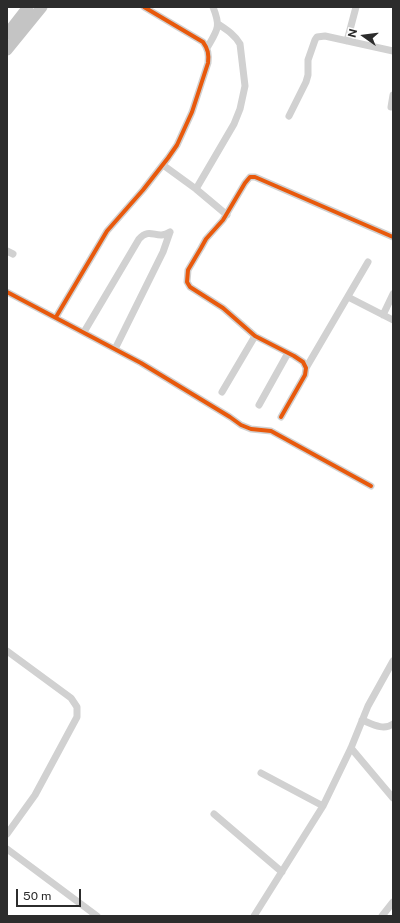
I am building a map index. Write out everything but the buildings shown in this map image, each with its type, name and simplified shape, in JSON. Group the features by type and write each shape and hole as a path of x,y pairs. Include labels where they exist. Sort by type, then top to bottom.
{"main road":[{"path":"9,28 28,7"},
{"path":"7,50 42,7"}],"street":[{"path":"56,317 107,231 143,190 177,145 192,112 208,63 209,55 203,42 144,7"},
{"path":"207,48 217,31 218,24 213,7"},
{"path":"347,41 356,7"},
{"path":"196,189 234,124 240,109 245,86 240,44 237,38 218,24"},
{"path":"289,116 306,82 308,75 308,60 317,37 321,36 393,51"},
{"path":"391,107 393,95"},
{"path":"163,165 196,189 227,215"},
{"path":"306,368 303,362 255,336 223,308 190,287 187,282 188,270 206,239 227,215 250,177 255,177 393,238"},
{"path":"84,332 139,239 144,234 149,233 160,236 166,235 170,232 116,349"},
{"path":"281,417 305,374 306,368 368,262"},
{"path":"7,292 141,363 241,425 251,429 271,431 371,486"},
{"path":"384,315 393,294"},
{"path":"348,297 393,320"},
{"path":"222,392 255,336"},
{"path":"259,405 288,353"},
{"path":"7,651 71,698 77,707 77,717 35,795 7,834"},
{"path":"254,916 323,806 351,748 374,692 393,661"},
{"path":"362,720 386,728 393,724"},
{"path":"351,748 393,798"},
{"path":"261,773 323,806"},
{"path":"214,814 282,872"},
{"path":"7,848 97,916"},
{"path":"382,916 393,902"}],"cycle path":[{"path":"56,317 107,231 143,190 177,145 192,112 208,63 208,52 203,42 144,7"},
{"path":"281,417 305,375 306,368 303,362 255,336 223,308 190,287 187,282 188,270 206,239 223,220 250,177 255,177 393,237"},
{"path":"7,292 141,363 241,425 251,429 271,431 371,486"}]}
